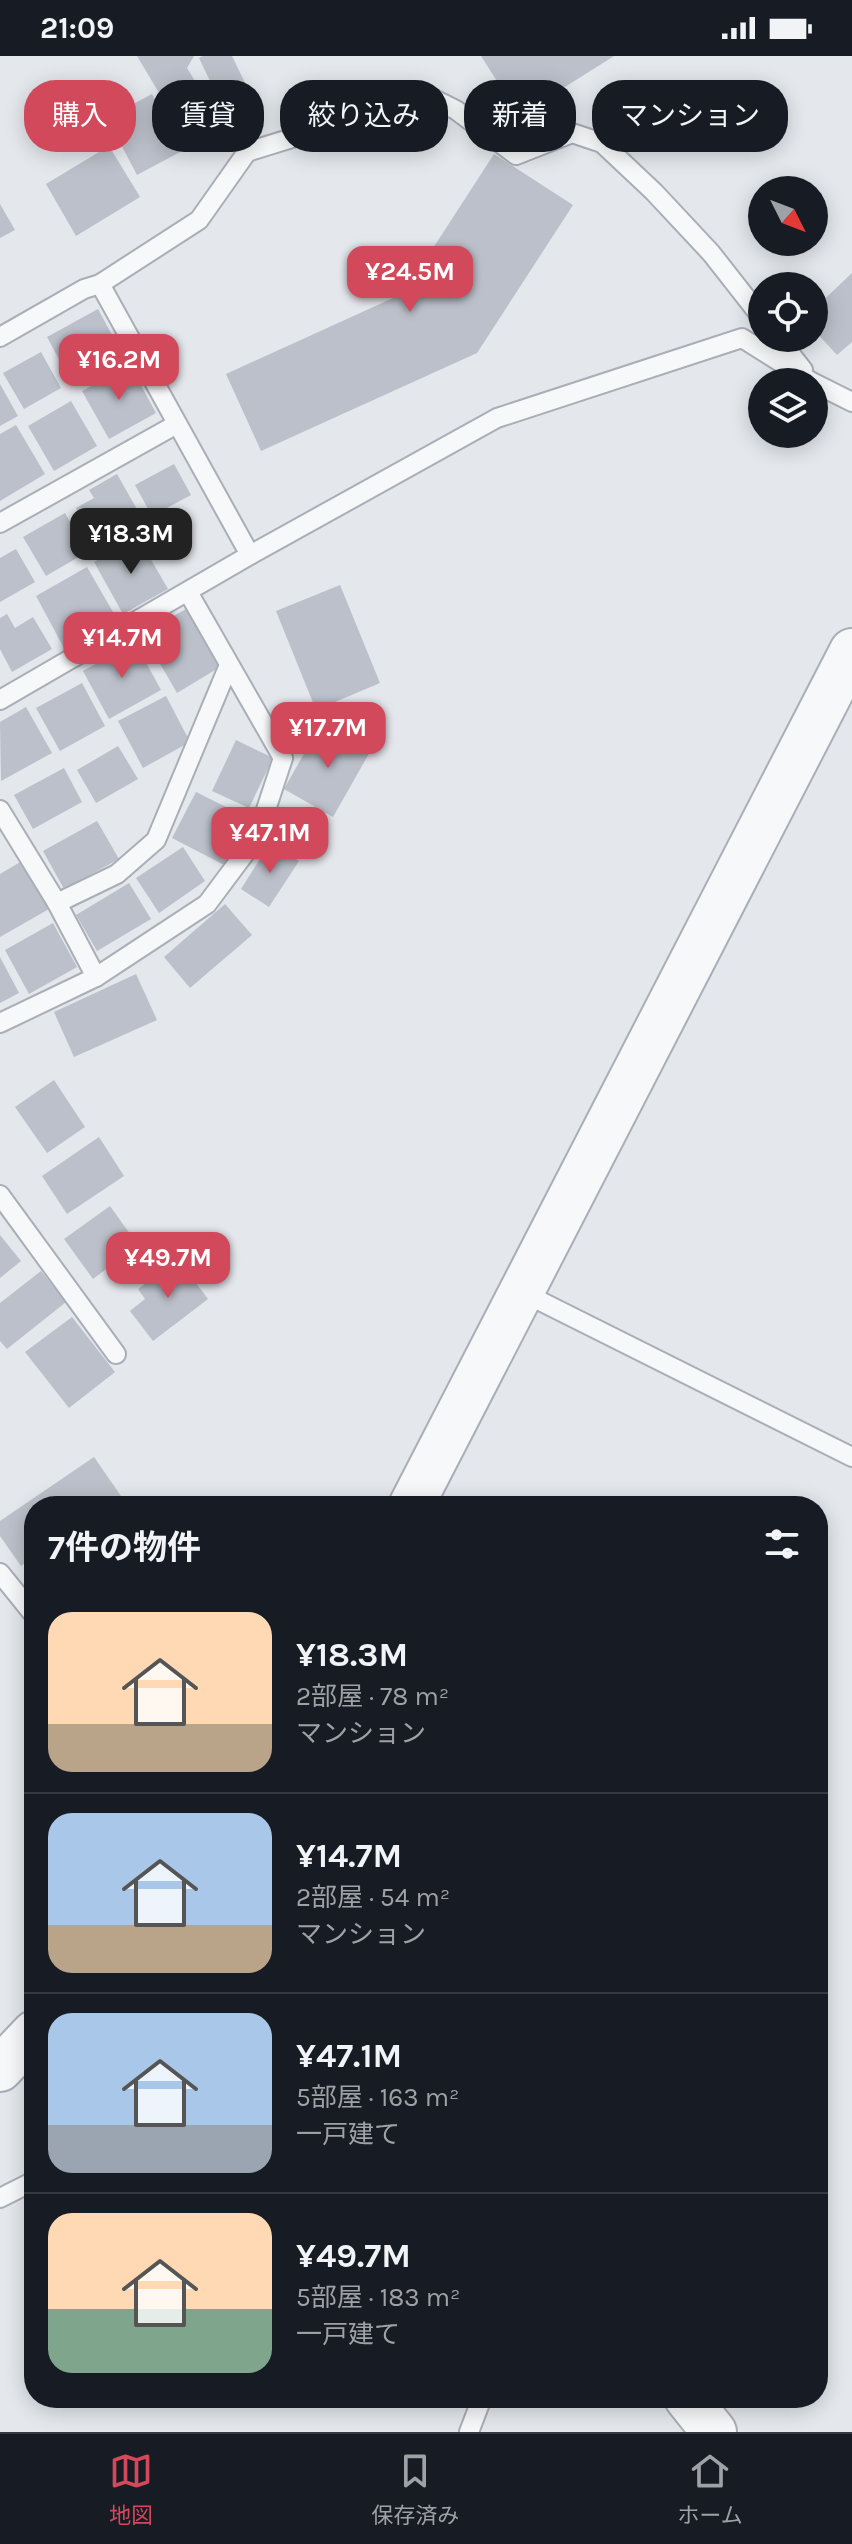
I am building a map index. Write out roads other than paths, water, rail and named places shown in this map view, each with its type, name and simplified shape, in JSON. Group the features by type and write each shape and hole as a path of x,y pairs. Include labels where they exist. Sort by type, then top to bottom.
{"street":[{"path":"416,1496 852,651"},
{"path":"0,2069 24,2044"},
{"path":"695,2408 714,2432"}],"lane":[{"path":"0,337 84,289 100,284 199,220 247,152 428,96 456,110 516,155 572,133 602,143 654,192 711,253 748,300"},
{"path":"100,284 250,555"},
{"path":"0,700 250,555 497,418 742,338 790,368"},
{"path":"789,352 802,368"},
{"path":"828,390 852,402"},
{"path":"0,523 177,424"},
{"path":"0,1023 96,977 207,904 257,837 283,758 188,592"},
{"path":"57,903 117,874 156,840 229,665"},
{"path":"0,810 57,903 96,977"},
{"path":"0,1195 116,1354"},
{"path":"520,1291 852,1457"},
{"path":"0,1573 24,1603"},
{"path":"0,2198 24,2186"},
{"path":"469,2432 478,2408"}]}
